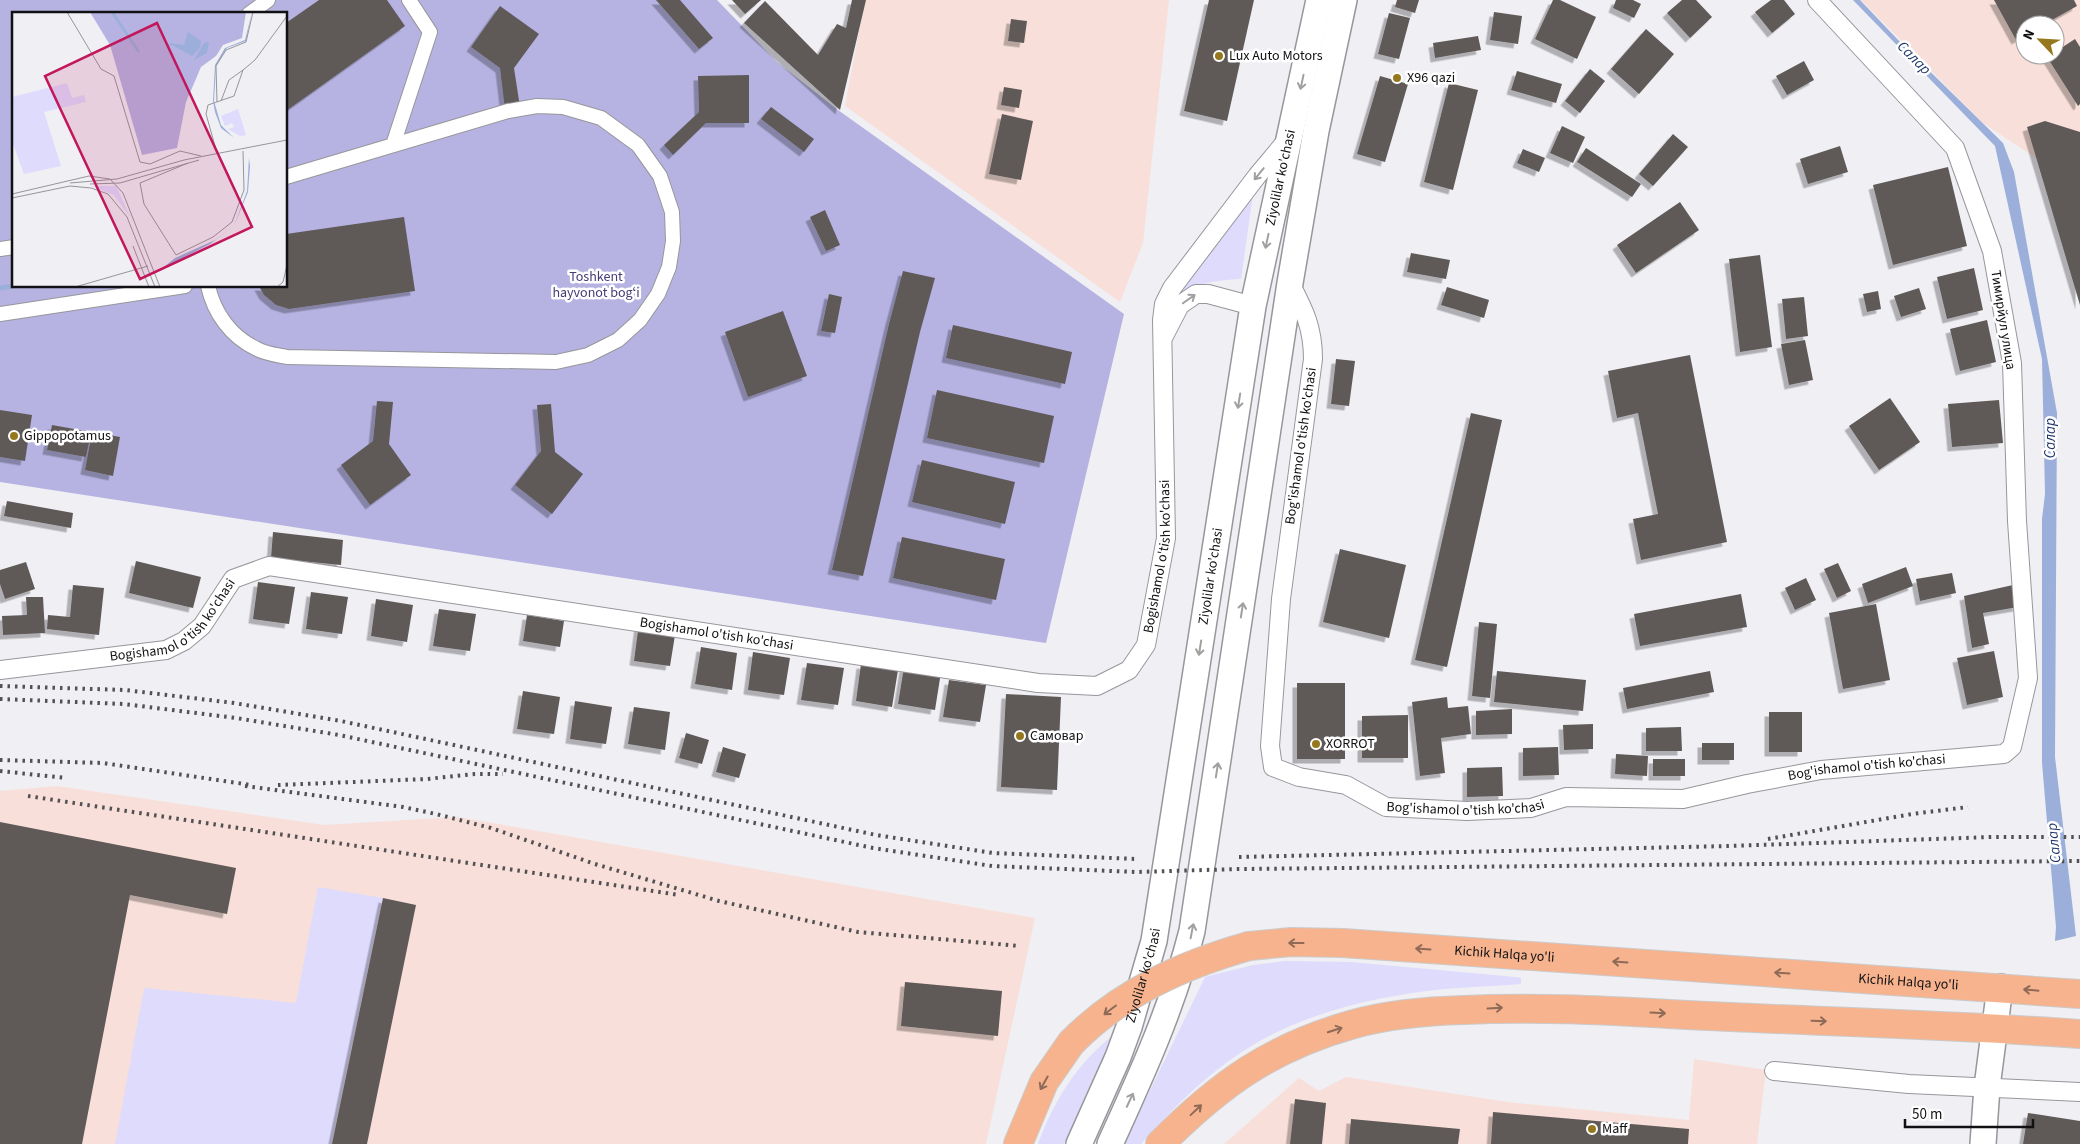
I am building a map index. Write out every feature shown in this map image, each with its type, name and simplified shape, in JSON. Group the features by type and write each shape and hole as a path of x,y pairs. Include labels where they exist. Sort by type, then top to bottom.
{"highway":[{"name":"Kichik Halqa yo'li","path":"1018,1144 1044,1082 1071,1043 1083,1031 1118,1003 1159,979 1203,960 1248,946 1291,942 1343,943 2080,994"},
{"path":"1160,1144 1226,1084 1277,1052 1305,1040 1356,1024 1413,1013 1506,1008 1572,1009 1770,1019 1994,1027 2080,1034"}],"main road":[{"name":"Ziyolilar ko'chasi","path":"1079,1144 1104,1090 1129,1027 1154,940 1253,306 1319,0"},
{"name":"Ziyolilar ko'chasi","path":"1110,1144 1162,1027 1185,961 1192,931 1251,551 1290,283 1316,130 1344,0"},
{"path":"1216,547 1251,551"},
{"path":"1983,1144 1987,1087 2000,988"}],"street":[{"path":"252,12 268,0"},
{"path":"394,146 430,32 409,0"},
{"name":"Тимирйул улица","path":"1817,0 1955,148 1992,251 2012,363 2017,521 2028,678 2012,748 2004,754"},
{"path":"208,288 211,302 228,330 257,350 287,357 556,362 588,355 618,340 640,320 658,294 669,267 673,241 672,212 660,176 638,145 601,118 563,107 537,106 508,111 288,176"},
{"name":"Bogishamol o'tish ko'chasi","path":"0,670 166,650 184,641 202,626 233,579 270,566 1038,683 1097,686 1129,670 1146,645 1154,608 1166,538 1162,320 1164,304 1172,288 1257,176 1290,137"},
{"name":"Bog'ishamol o'tish ko'chasi","path":"1290,283 1308,317 1313,340 1281,599 1270,746 1273,767 1299,777 1346,785 1386,807 1468,811 1531,808 1566,797 1683,799 1747,784 1821,770 2004,754"},
{"path":"0,314 172,288"},
{"name":"Bogishamol o'tish ko'chasi","path":"1163,339 1180,305 1196,294 1208,294 1253,306"},
{"path":"1774,1071 1909,1084 2080,1092"}],"shaded area":[{"path":"865,0 1169,0 1143,243 1120,302 845,106"},
{"path":"1861,0 2080,0 2080,187 1983,123"},
{"path":"1253,194 1241,279 1203,284 1171,304"},
{"path":"57,786 324,825 458,817 1035,918 986,1144 0,1144 0,791"},
{"path":"318,887 383,898 332,1144 115,1144 144,988 296,1003"},
{"path":"1285,961 1351,962 1515,977 1521,978 1521,984 1444,989 1400,995 1324,1013 1288,1027 1252,1045 1217,1070 1185,1098 1141,1144 1124,1144 1205,977 1253,965"},
{"path":"1112,1036 1064,1144 1038,1144 1051,1113 1068,1085 1088,1059"},
{"path":"1694,1059 1766,1070 1757,1144 1224,1144 1299,1078 1319,1091 1346,1077 1507,1102 1689,1120"}],"green space":[{"name":"Toshkent hayvonot bogʻi","path":"0,0 717,0 777,62 838,110 1124,314 1046,643 0,482"}],"water":[{"name":"Салар","path":"1853,0 1860,0 2003,143 2014,172 2057,413 2055,757 2076,936 2055,941 2056,927 2042,763 2042,519 2045,494 2042,359 1995,146"}],"building":[{"path":"319,0 387,0 405,26 288,110 288,22"},
{"path":"656,0 680,0 713,38 699,49"},
{"path":"732,0 761,0 745,14"},
{"path":"852,0 866,0 840,110 744,23 765,1 818,55 837,24 846,28"},
{"name":"Lux Auto Motors","path":"1209,0 1254,0 1227,121 1184,111"},
{"path":"1397,0 1419,0 1415,13 1395,7"},
{"path":"1553,0 1560,0 1596,17 1577,59 1535,39"},
{"path":"1616,0 1633,0 1641,4 1634,18 1613,8"},
{"path":"1682,0 1696,0 1712,17 1690,38 1667,13"},
{"path":"1771,0 1784,0 1795,14 1772,33 1755,12"},
{"path":"1994,0 2074,0 2077,6 2061,15 2015,15 2015,38"},
{"path":"500,6 539,34 514,68 520,107 505,110 500,68 471,47"},
{"path":"1494,12 1522,16 1518,44 1490,40"},
{"path":"1389,13 1410,18 1399,59 1378,54"},
{"path":"1011,19 1027,21 1024,43 1008,41"},
{"path":"1646,29 1674,54 1639,94 1611,69"},
{"path":"1478,36 1481,50 1435,58 1433,43"},
{"path":"2075,39 2080,47 2080,104 2078,106 2052,65 2065,65 2065,46"},
{"path":"1804,61 1814,80 1787,95 1776,76"},
{"path":"1590,69 1605,81 1580,113 1565,101"},
{"path":"1517,71 1562,84 1556,103 1511,90"},
{"path":"749,75 749,123 706,123 673,155 664,145 699,112 698,76"},
{"path":"1380,76 1408,84 1385,162 1357,154"},
{"path":"1449,83 1478,90 1453,190 1424,182"},
{"path":"1004,87 1022,90 1019,108 1001,105"},
{"path":"771,107 814,139 804,152 761,119"},
{"path":"1002,114 1033,121 1021,180 989,174"},
{"path":"2045,121 2080,132 2080,305 2027,127"},
{"path":"1562,126 1585,137 1573,163 1550,153"},
{"path":"1673,134 1688,147 1653,186 1639,174"},
{"path":"1840,146 1848,172 1808,184 1800,159"},
{"path":"1586,148 1641,184 1632,197 1577,162"},
{"path":"1523,149 1545,158 1539,172 1517,163"},
{"path":"1948,167 1967,246 1893,265 1873,185"},
{"path":"1680,202 1699,230 1636,273 1617,245"},
{"path":"825,210 840,245 826,251 810,217"},
{"path":"404,217 415,291 289,309 276,305 264,295 260,288 288,288 288,234"},
{"path":"1411,253 1450,260 1446,279 1407,272"},
{"path":"1760,255 1772,347 1740,352 1729,259"},
{"path":"1974,268 1983,310 1947,319 1937,277"},
{"path":"903,271 935,278 920,332 863,576 832,570"},
{"path":"1447,287 1489,300 1484,318 1441,305"},
{"path":"1919,288 1926,309 1901,317 1894,296"},
{"path":"1878,291 1881,309 1867,312 1863,294"},
{"path":"829,294 842,297 835,333 821,331"},
{"path":"1804,297 1808,336 1786,339 1782,299"},
{"path":"783,311 807,376 748,397 725,332"},
{"path":"1987,320 1996,362 1960,371 1950,329"},
{"path":"953,325 1072,352 1065,384 946,358"},
{"path":"1805,340 1813,380 1789,385 1781,344"},
{"path":"1690,355 1727,542 1641,560 1633,519 1658,514 1638,413 1617,418 1608,371"},
{"path":"1336,359 1355,361 1349,406 1331,404"},
{"path":"937,390 1054,416 1044,463 927,438"},
{"path":"1890,398 1920,442 1879,470 1849,426"},
{"path":"1999,400 2003,443 1952,447 1948,404"},
{"path":"377,401 393,402 389,444 411,475 370,505 341,465 373,441"},
{"path":"551,404 555,452 583,474 552,514 515,485 541,451 537,405"},
{"name":"Gippopotamus","path":"0,410 32,415 25,461 0,457"},
{"path":"1471,413 1502,420 1447,667 1415,660"},
{"path":"52,425 91,432 86,457 47,450"},
{"path":"92,432 120,437 113,476 85,470"},
{"path":"922,460 1015,482 1005,524 912,502"},
{"path":"7,501 73,513 71,528 4,516"},
{"path":"273,532 343,540 341,565 271,558"},
{"path":"902,537 1005,559 996,600 893,578"},
{"path":"1340,549 1406,565 1389,638 1323,622"},
{"path":"136,561 201,577 193,608 129,593"},
{"path":"26,562 35,589 5,599 0,584 0,570"},
{"path":"1838,563 1851,591 1837,598 1824,569"},
{"path":"1906,567 1913,586 1868,603 1862,584"},
{"path":"1952,573 1956,593 1920,601 1916,579"},
{"path":"1806,578 1816,600 1795,610 1785,588"},
{"path":"258,582 295,587 289,624 253,619"},
{"path":"73,585 104,588 99,635 47,629 48,615 70,617"},
{"path":"2013,585 2018,607 1983,613 1989,644 1972,648 1964,596"},
{"path":"311,592 348,597 342,634 306,629"},
{"path":"1741,594 1747,627 1640,646 1634,614"},
{"path":"26,597 43,597 45,633 3,635 2,616 27,615"},
{"path":"376,599 413,605 407,642 371,636"},
{"path":"1876,604 1890,680 1843,689 1829,613"},
{"path":"439,609 476,614 470,651 433,646"},
{"path":"527,615 564,621 560,647 523,641"},
{"path":"1479,622 1497,624 1490,698 1472,696"},
{"path":"639,623 676,629 670,666 634,661"},
{"path":"701,647 737,653 732,690 695,684"},
{"path":"1994,651 2003,697 1967,705 1957,658"},
{"path":"753,652 790,658 784,695 748,690"},
{"path":"807,663 844,668 838,705 801,700"},
{"path":"861,664 898,670 892,707 856,701"},
{"path":"904,667 941,672 935,710 898,704"},
{"path":"1497,671 1586,680 1583,711 1494,702"},
{"path":"1710,671 1714,692 1627,709 1623,688"},
{"path":"949,680 986,685 980,722 943,717"},
{"path":"1297,683 1345,683 1345,759 1297,759"},
{"path":"523,691 560,697 554,734 517,729"},
{"path":"1006,694 1061,697 1057,790 1001,787"},
{"path":"1447,697 1448,708 1468,706 1471,734 1441,738 1445,773 1420,776 1412,702"},
{"path":"575,701 612,707 606,744 570,739"},
{"path":"634,707 670,712 665,750 628,744"},
{"path":"1512,709 1512,734 1476,735 1476,711"},
{"path":"1769,712 1802,712 1802,752 1769,752"},
{"path":"1408,715 1408,758 1362,758 1362,716"},
{"path":"1593,724 1593,749 1564,750 1563,725"},
{"path":"1681,727 1682,751 1646,751 1646,728"},
{"path":"686,733 709,740 702,764 679,758"},
{"path":"1702,743 1734,743 1734,760 1702,760"},
{"path":"723,747 746,754 739,778 716,772"},
{"path":"1558,747 1559,775 1523,776 1523,748"},
{"path":"1616,754 1648,756 1647,776 1615,774"},
{"path":"1653,759 1685,759 1685,776 1653,776"},
{"path":"1502,767 1503,796 1467,797 1467,768"},
{"path":"0,822 236,868 227,914 130,895 82,1144 0,1144"},
{"path":"383,898 416,905 367,1144 332,1144"},
{"path":"905,982 1002,991 998,1036 901,1026"},
{"path":"1295,1099 1326,1103 1322,1144 1290,1144"},
{"path":"1493,1112 1689,1129 1688,1144 1491,1144"},
{"path":"2028,1113 2080,1121 2080,1144 2023,1144"},
{"path":"1351,1119 1460,1129 1458,1144 1349,1144"}],"waterway":[{"path":"0,288 12,286"}],"railway":[{"path":"0,686 125,690 234,703 341,721 876,835 993,853 1136,859"},
{"path":"0,699 124,704 236,718 339,735 873,848 992,866 1136,872 1239,869 2080,861"},
{"path":"0,760 103,763 251,785"},
{"path":"0,771 66,778"},
{"path":"278,785 503,774"},
{"path":"245,786 403,807 436,814 491,828 595,864 719,901 858,932 1020,946"},
{"path":"28,796 679,895"},
{"path":"1768,839 1912,814 1968,807"},
{"path":"1239,857 1729,846 1992,837 2080,837"}],"place":[{"name":"Lux Auto Motors","path":"1219,56"},
{"name":"X96 qazi","path":"1397,78"},
{"name":"Gippopotamus","path":"14,436"},
{"name":"Самовар","path":"1020,736"},
{"name":"XORROT","path":"1316,744"},
{"name":"Maff","path":"1592,1129"}]}
